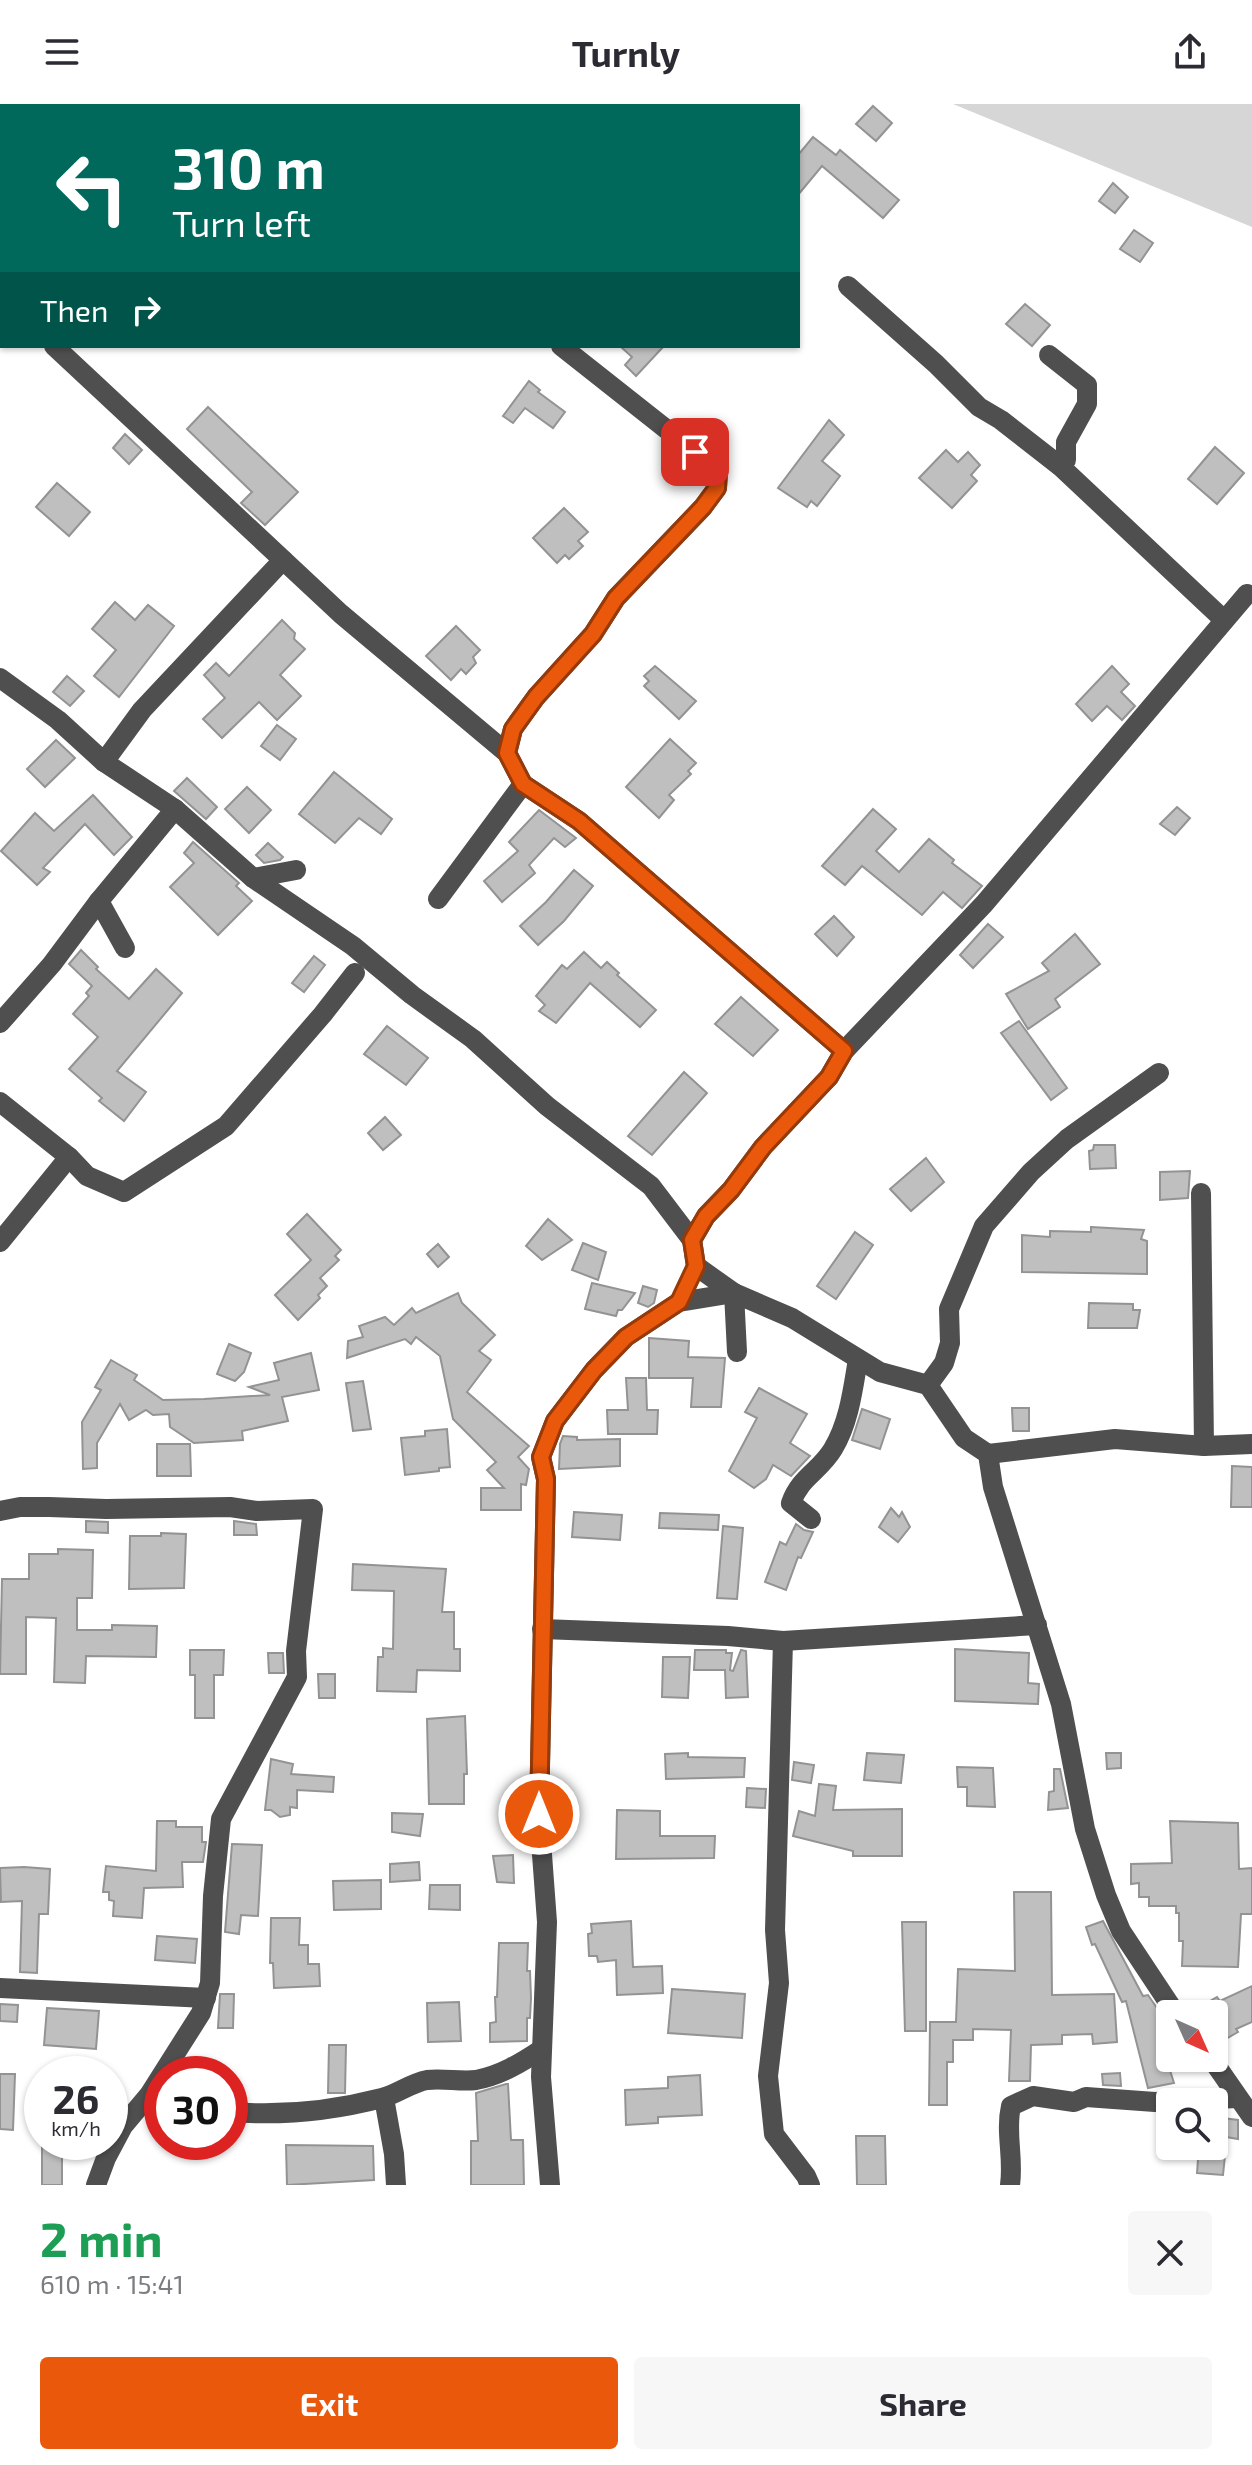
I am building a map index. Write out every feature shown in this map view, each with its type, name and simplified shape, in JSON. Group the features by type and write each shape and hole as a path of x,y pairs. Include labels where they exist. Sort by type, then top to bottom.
{"street":[{"path":"848,286 936,364 979,407 1001,420 1060,466 1224,620"},
{"path":"56,348 341,614 507,753 523,784 579,821 844,1051"},
{"path":"507,753 513,729 536,697 593,634 616,598 703,507 717,488 718,470 564,348"},
{"path":"1049,355 1087,385 1087,404 1066,442 1066,460 1060,466"},
{"path":"104,762 142,710 283,560"},
{"path":"692,1240 706,1216 731,1190 763,1147 829,1077 844,1051 984,904 1247,594"},
{"path":"0,678 58,720 104,762 175,809 253,878 353,946 412,995 466,1034 547,1106 651,1186 692,1240 696,1266 679,1302"},
{"path":"438,899 523,784"},
{"path":"0,1023 52,964 175,809"},
{"path":"253,878 296,870"},
{"path":"99,901 125,948"},
{"path":"0,1102 69,1157 87,1176 124,1192 226,1126 355,973"},
{"path":"928,1385 944,1363 950,1343 949,1309 984,1226 1031,1172 1067,1139 1159,1073"},
{"path":"0,1242 69,1157"},
{"path":"1201,1193 1204,1446"},
{"path":"696,1266 734,1293 792,1318 880,1372 928,1385 964,1438 988,1454 1115,1439 1204,1446 1252,1444"},
{"path":"550,2185 541,2077 547,1922 539,1814 546,1479 541,1457 555,1421 594,1370 626,1337 679,1302 734,1293"},
{"path":"734,1293 737,1352"},
{"path":"811,1519 791,1503 797,1487 833,1450 850,1406 858,1359"},
{"path":"988,1454 993,1487 1061,1704 1085,1829 1106,1895 1121,1931 1167,2000"},
{"path":"0,1511 20,1507 313,1509 296,1651 297,1677 221,1819 213,1896 210,1983 201,2013 178,2056"},
{"path":"542,1629 783,1641 1037,1625"},
{"path":"783,1641 775,1930 779,1983 768,2076 774,2134 810,2185"},
{"path":"0,1988 206,1998"},
{"path":"248,2114 313,2112 384,2098 428,2080 475,2080 510,2071 542,2049"},
{"path":"1220,2072 1252,2117"},
{"path":"1010,2185 1013,2169 1008,2121 1011,2106 1020,2099 1033,2096 1074,2102 1086,2097 1155,2102 1237,2098"},
{"path":"384,2098 396,2185"},
{"path":"96,2185 123,2126 144,2108"}],"shaded area":[{"path":"953,104 1252,104 1252,227"}],"building":[{"path":"873,106 892,123 876,141 856,124"},
{"path":"813,137 836,155 840,150 899,200 883,218 822,166 800,193 800,153"},
{"path":"1113,183 1128,197 1115,213 1099,201"},
{"path":"1134,230 1153,243 1140,262 1120,249"},
{"path":"1025,304 1050,325 1032,346 1006,324"},
{"path":"622,348 662,348 636,376 625,365 632,357"},
{"path":"529,381 540,390 538,392 565,412 553,428 525,408 513,423 503,416"},
{"path":"208,407 298,492 265,525 241,503 252,492 187,429"},
{"path":"829,420 844,435 822,461 840,476 817,506 811,501 807,507 778,488"},
{"path":"125,434 142,450 129,464 113,448"},
{"path":"1215,447 1244,473 1217,504 1188,479"},
{"path":"946,450 958,462 968,452 980,465 971,475 977,481 952,508 919,478"},
{"path":"57,483 90,512 69,536 36,507"},
{"path":"564,508 588,532 578,541 583,546 569,559 565,555 557,563 533,538"},
{"path":"115,602 135,620 148,605 174,626 119,697 94,676 116,650 92,629"},
{"path":"282,620 295,633 294,639 305,649 280,675 301,696 277,720 259,702 222,738 203,719 225,698 204,675 216,663 229,676"},
{"path":"456,626 480,650 473,657 476,663 466,674 461,669 451,680 426,656"},
{"path":"655,666 696,701 679,719 644,686 649,681 644,676"},
{"path":"1112,666 1129,684 1121,692 1135,706 1122,720 1107,706 1092,721 1076,704"},
{"path":"67,676 84,691 70,706 53,692"},
{"path":"277,725 296,739 280,760 261,746"},
{"path":"670,739 696,763 688,771 691,774 669,795 674,800 659,818 626,787"},
{"path":"56,740 75,758 45,787 27,769"},
{"path":"334,772 392,819 381,834 359,818 335,843 299,814"},
{"path":"187,778 217,807 206,819 174,791"},
{"path":"247,787 271,810 249,833 225,809"},
{"path":"93,795 132,837 114,855 85,824 43,868 50,872 37,885 1,851 35,813 54,831"},
{"path":"1177,807 1190,818 1175,835 1160,824"},
{"path":"873,809 896,829 876,851 899,872 929,839 954,860 952,863 982,886 962,908 943,892 922,915 862,866 845,885 822,866"},
{"path":"539,810 576,838 565,847 554,838 529,865 535,873 502,902 484,881 518,851 509,842"},
{"path":"193,842 239,883 236,886 252,901 218,935 170,887 194,863 184,853"},
{"path":"268,843 283,857 280,860 264,863 256,855"},
{"path":"574,870 593,886 564,921 538,945 520,926"},
{"path":"834,916 854,937 837,956 815,934"},
{"path":"988,924 1003,937 973,968 960,955"},
{"path":"1075,934 1100,964 1055,999 1060,1007 1028,1029 1006,994 1049,971 1042,963"},
{"path":"81,950 98,967 96,969 129,999 156,969 182,993 117,1071 146,1092 124,1121 99,1101 102,1098 69,1069 98,1037 73,1014 89,996 86,993 92,986 69,964"},
{"path":"584,952 601,968 607,962 656,1010 640,1027 590,983 556,1023 539,1011 545,1005 536,996 562,965 567,969"},
{"path":"314,956 325,965 304,992 292,983"},
{"path":"741,997 778,1030 753,1056 715,1024"},
{"path":"1019,1021 1067,1088 1051,1100 1001,1033"},
{"path":"387,1026 428,1058 406,1085 364,1054"},
{"path":"684,1072 707,1093 652,1155 628,1136"},
{"path":"385,1117 401,1135 383,1150 368,1133"},
{"path":"1094,1145 1115,1145 1116,1168 1090,1169 1089,1151 1093,1150"},
{"path":"926,1158 944,1182 911,1211 890,1189"},
{"path":"1190,1171 1188,1198 1160,1200 1160,1172"},
{"path":"307,1214 341,1250 335,1256 339,1260 320,1278 327,1286 318,1295 320,1298 298,1320 275,1295 311,1260 287,1234"},
{"path":"548,1219 572,1240 542,1260 526,1246"},
{"path":"1091,1227 1144,1230 1141,1239 1147,1241 1147,1274 1022,1272 1022,1235 1050,1237 1050,1231 1091,1232"},
{"path":"855,1232 873,1245 836,1299 817,1286"},
{"path":"583,1243 606,1252 598,1280 572,1270"},
{"path":"438,1244 449,1257 438,1267 427,1254"},
{"path":"592,1283 635,1293 616,1316 585,1309"},
{"path":"643,1286 657,1290 654,1303 648,1307 638,1303"},
{"path":"458,1293 462,1303 495,1335 479,1351 491,1360 467,1392 529,1446 518,1457 529,1469 526,1485 521,1484 521,1510 481,1510 481,1488 504,1488 487,1470 496,1462 453,1419 440,1356 416,1337 411,1344 405,1339 347,1358 348,1341 363,1337 359,1326 385,1317 394,1325 412,1308 416,1313"},
{"path":"1089,1303 1133,1304 1133,1310 1140,1310 1137,1328 1088,1328"},
{"path":"649,1338 689,1341 688,1357 725,1358 721,1407 691,1407 693,1378 649,1378"},
{"path":"229,1344 251,1353 244,1372 235,1381 217,1374"},
{"path":"311,1353 319,1390 282,1397 288,1421 242,1431 243,1440 194,1443 170,1427 169,1414 153,1415 146,1410 129,1420 120,1404 97,1443 97,1468 83,1469 82,1422 101,1390 95,1387 111,1360 137,1375 134,1380 163,1400 204,1399 270,1395 249,1387 279,1380 274,1363"},
{"path":"626,1378 646,1378 647,1410 658,1410 657,1434 608,1434 607,1410 628,1410"},
{"path":"363,1381 371,1429 353,1431 346,1383"},
{"path":"759,1388 807,1414 790,1443 810,1456 791,1476 773,1465 766,1479 754,1488 729,1471 757,1418 745,1412"},
{"path":"1012,1408 1029,1408 1029,1431 1013,1431"},
{"path":"862,1409 890,1419 880,1449 852,1440"},
{"path":"447,1429 450,1467 405,1475 401,1438 425,1436 425,1431"},
{"path":"563,1436 577,1437 577,1440 620,1439 620,1466 559,1469"},
{"path":"157,1444 190,1444 191,1476 157,1476"},
{"path":"1232,1466 1252,1467 1252,1507 1231,1507"},
{"path":"891,1508 899,1517 902,1512 910,1527 898,1542 879,1527"},
{"path":"574,1512 622,1515 620,1540 572,1537"},
{"path":"660,1513 719,1515 718,1530 659,1528"},
{"path":"86,1521 108,1522 108,1533 86,1532"},
{"path":"234,1521 256,1524 257,1535 234,1535"},
{"path":"796,1524 813,1532 801,1558 798,1557 786,1590 765,1582 780,1542 786,1545"},
{"path":"723,1526 743,1528 737,1599 717,1598"},
{"path":"161,1533 186,1534 184,1588 129,1589 130,1536 161,1536"},
{"path":"58,1549 93,1550 92,1598 77,1598 77,1630 112,1630 112,1625 157,1626 156,1657 86,1656 85,1683 54,1682 56,1618 26,1617 26,1674 0,1674 2,1579 29,1579 29,1554 58,1554"},
{"path":"353,1564 446,1569 442,1612 454,1612 454,1649 460,1649 460,1671 417,1670 416,1692 377,1691 378,1657 383,1657 383,1648 393,1649 394,1591 352,1590"},
{"path":"955,1649 1029,1653 1028,1683 1039,1684 1038,1704 955,1701"},
{"path":"190,1650 224,1650 223,1675 214,1675 214,1718 195,1718 195,1675 190,1675"},
{"path":"695,1650 726,1650 726,1653 732,1653 730,1670 733,1671 741,1650 746,1651 748,1697 726,1698 725,1670 694,1670"},
{"path":"268,1653 283,1653 284,1673 269,1673"},
{"path":"663,1657 690,1657 688,1698 662,1697"},
{"path":"318,1674 335,1674 335,1698 319,1698"},
{"path":"465,1716 467,1774 464,1774 464,1804 429,1804 427,1719"},
{"path":"688,1753 688,1757 745,1758 744,1777 666,1779 665,1754"},
{"path":"867,1753 904,1755 901,1783 864,1780"},
{"path":"1106,1753 1121,1753 1121,1768 1107,1769"},
{"path":"271,1759 293,1764 291,1774 334,1777 333,1792 297,1790 297,1808 290,1807 290,1815 280,1817 271,1810 265,1810"},
{"path":"794,1762 814,1765 811,1783 792,1780"},
{"path":"957,1767 993,1768 995,1807 967,1806 967,1787 958,1787"},
{"path":"1054,1769 1060,1769 1068,1808 1048,1810 1049,1792 1054,1791"},
{"path":"819,1784 836,1786 833,1810 902,1809 902,1856 853,1856 853,1851 793,1836 799,1811 815,1816"},
{"path":"747,1788 766,1789 765,1808 746,1807"},
{"path":"617,1810 660,1811 660,1836 715,1836 714,1858 616,1859"},
{"path":"392,1813 423,1814 420,1836 392,1832"},
{"path":"157,1821 176,1821 176,1827 202,1827 202,1842 206,1842 203,1862 182,1862 183,1887 144,1888 142,1918 113,1916 114,1901 109,1900 109,1892 103,1892 106,1866 156,1871"},
{"path":"1170,1821 1238,1823 1239,1869 1252,1868 1252,1914 1241,1914 1238,1967 1182,1966 1183,1941 1179,1941 1176,1906 1149,1906 1149,1897 1139,1897 1139,1883 1131,1884 1131,1864 1172,1863"},
{"path":"232,1844 262,1845 258,1916 241,1915 239,1934 225,1932"},
{"path":"513,1855 514,1883 497,1882 493,1856"},
{"path":"419,1862 420,1880 390,1882 390,1864"},
{"path":"0,1868 50,1869 48,1914 39,1914 37,1973 20,1972 22,1901 1,1902"},
{"path":"381,1880 381,1909 334,1910 333,1881"},
{"path":"430,1885 460,1885 460,1910 429,1909"},
{"path":"1014,1892 1051,1892 1052,1995 1114,1994 1117,2042 1093,2044 1092,2034 1062,2035 1062,2044 1031,2045 1030,2081 1009,2081 1011,2030 973,2029 973,2040 953,2040 953,2062 947,2062 947,2105 929,2105 930,2022 956,2022 958,1969 1015,1971"},
{"path":"271,1918 300,1918 299,1945 308,1945 308,1964 319,1964 320,1986 274,1988 273,1963 270,1963"},
{"path":"631,1921 633,1967 662,1966 663,1993 617,1995 616,1960 598,1962 597,1956 589,1956 591,1924"},
{"path":"1103,1921 1143,1996 1148,1995 1156,2007 1156,2072 1171,2072 1174,2083 1148,2088 1126,2001 1122,2002 1086,1927"},
{"path":"902,1922 926,1922 926,2031 905,2031"},
{"path":"157,1936 197,1939 195,1963 155,1960"},
{"path":"499,1943 528,1943 527,1971 530,1971 531,1998 527,2041 490,2042 490,2023 496,2022"},
{"path":"1252,1986 1252,2022 1236,2029 1238,2032 1228,2038 1228,2000 1222,2000"},
{"path":"672,1989 745,1994 742,2038 668,2033"},
{"path":"220,1994 234,1994 233,2028 218,2028"},
{"path":"459,2002 461,2041 428,2042 427,2003"},
{"path":"0,2004 18,2005 17,2022 0,2021"},
{"path":"47,2008 99,2011 96,2049 44,2045"},
{"path":"329,2045 346,2045 345,2093 328,2093"},
{"path":"1120,2073 1121,2086 1103,2085 1102,2074"},
{"path":"0,2074 15,2074 13,2130 0,2129"},
{"path":"700,2075 702,2115 658,2117 658,2123 626,2125 625,2090 668,2088 668,2077"},
{"path":"508,2084 511,2140 523,2140 524,2185 471,2185 471,2141 478,2141 476,2093"},
{"path":"1228,2119 1238,2120 1238,2139 1228,2137"},
{"path":"856,2136 885,2136 886,2185 857,2185"},
{"path":"286,2145 373,2146 374,2180 287,2185"},
{"path":"42,2160 62,2160 62,2185 42,2185"},
{"path":"1198,2160 1225,2160 1223,2175 1197,2173"}],"route":[{"path":"539,1814 546,1479 541,1457 555,1421 594,1370 626,1337 679,1302 696,1266 692,1240 706,1216 731,1190 763,1147 829,1077 844,1051 579,821 523,784 507,753 513,729 536,697 593,634 616,598 703,507 717,488 718,470 695,452"}]}
